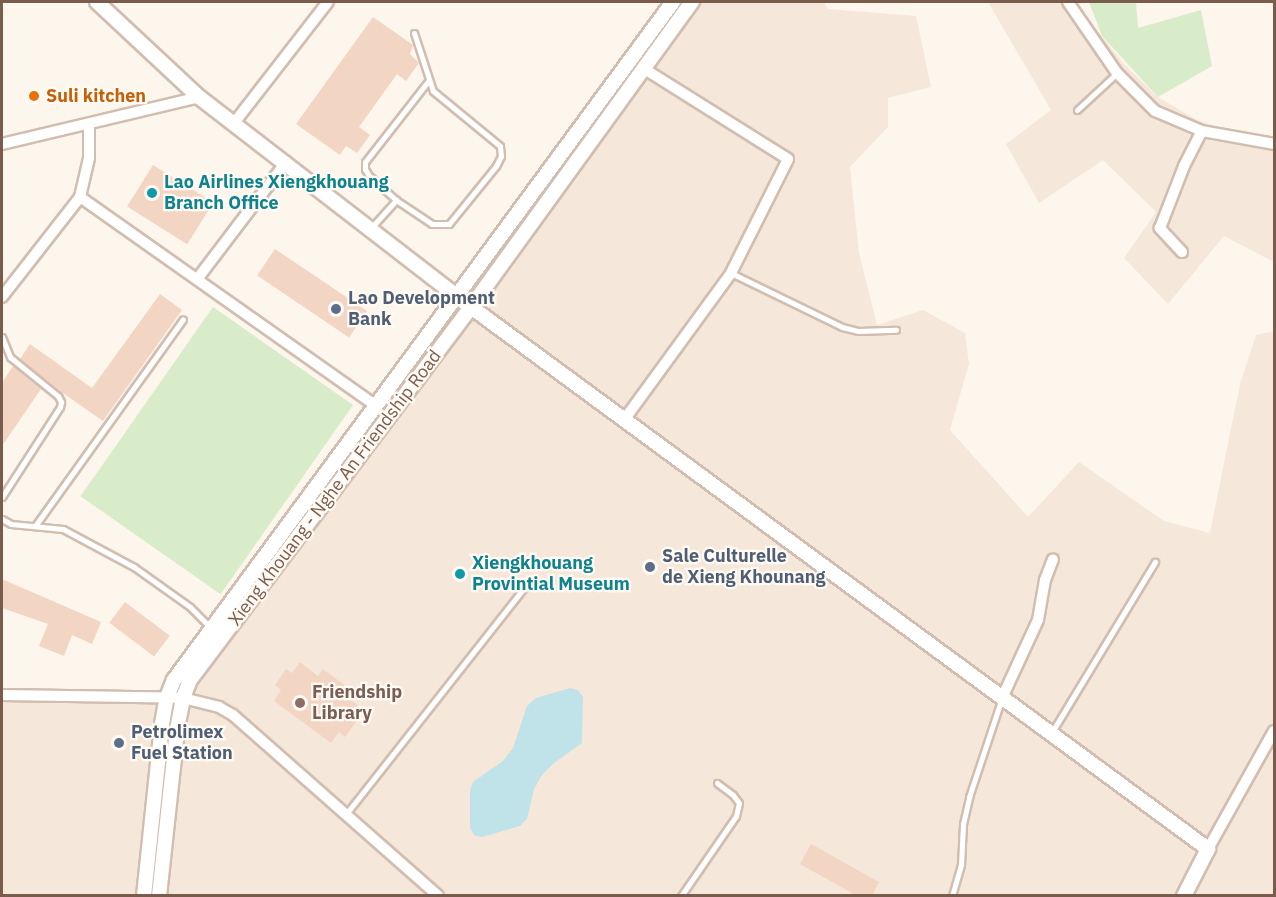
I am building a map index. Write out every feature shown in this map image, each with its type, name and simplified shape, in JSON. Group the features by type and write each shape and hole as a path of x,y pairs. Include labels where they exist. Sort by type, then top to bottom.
{"street":[{"path":"97,2 199,97 471,307 1208,849"},
{"path":"234,123 328,2"},
{"name":"Xieng Khouang - Nghe An Friendship Road","path":"144,896 166,697 177,675 673,2"},
{"name":"Xieng Khouang - Nghe An Friendship Road","path":"159,896 183,698 190,680 471,307 692,2"},
{"path":"1068,2 1117,73 1155,111 1202,131 1275,144"},
{"path":"624,420 731,273 788,159 643,68"},
{"path":"2,144 199,97"},
{"path":"2,297 80,196 89,158 89,125"},
{"path":"1182,252 1160,228 1184,166 1202,131"},
{"path":"198,278 286,162"},
{"path":"80,196 376,406"},
{"path":"1002,698 1038,620 1045,580 1053,559"},
{"path":"2,695 183,698 203,702 233,715 438,896"},
{"path":"1184,896 1275,731"}],"lane":[{"path":"414,33 433,91 500,146 501,156 496,166 449,224 440,226 432,224 396,200 369,176 365,169 365,162 429,80"},
{"path":"1077,110 1117,73"},
{"path":"371,228 396,200"},
{"path":"731,273 842,327 858,331 896,330"},
{"path":"35,526 183,319"},
{"path":"2,337 10,357 58,396 60,408 2,497"},
{"path":"2,519 11,524 63,529 134,567 190,607 211,628"},
{"path":"1051,734 1155,562"},
{"path":"346,814 524,588"},
{"path":"952,896 961,865 963,824 969,797 1002,698"},
{"path":"681,896 736,816 739,803 733,795 717,783"}],"shaded area":[{"path":"692,2 824,2 828,9 916,16 931,87 888,98 888,127 850,167 859,253 877,325 923,310 965,333 969,364 950,430 1028,517 1079,462 1164,521 1210,533 1240,384 1256,335 1274,331 1274,895 2,896 2,695 167,697 457,296 470,307"},
{"path":"988,2 1074,2 1124,64 1158,97 1199,121 1243,135 1274,139 1274,262 1224,236 1168,304 1124,258 1156,212 1103,160 1039,203 1006,144 1051,110"}],"green space":[{"path":"1089,2 1136,2 1138,28 1201,10 1212,66 1158,97 1102,36"},
{"path":"213,307 353,405 221,594 81,496"}],"water":[{"path":"570,688 578,690 583,697 582,743 554,763 542,775 534,789 527,819 520,826 482,837 474,835 470,828 470,790 473,782 503,761 513,748 527,706 536,698"}],"building":[{"path":"373,17 413,45 410,54 419,63 406,81 397,74 359,127 370,135 357,153 346,146 340,155 296,124"},
{"path":"153,165 213,203 187,244 127,207"},
{"path":"275,249 367,311 349,338 257,276"},
{"path":"160,294 182,310 103,421 20,359 30,344 92,388"},
{"path":"13,366 41,389 2,446 2,383"},
{"path":"2,579 101,622 92,644 72,635 64,656 39,646 48,624 2,608"},
{"path":"125,602 170,636 154,656 109,623"},
{"path":"300,662 318,676 323,669 346,686 341,693 358,705 350,716 357,721 345,737 339,732 331,743 274,701 281,690 275,685 286,669 292,673"},
{"path":"811,844 879,882 872,896 857,896 800,864"}],"place":[{"name":"Suli kitchen","path":"34,96"},
{"name":"Lao Airlines Xiengkhouang Branch Office","path":"152,193"},
{"name":"Lao Development Bank","path":"336,309"},
{"name":"Sale Culturelle de Xieng Khounang","path":"650,567"},
{"name":"Xiengkhouang Provintial Museum","path":"460,574"},
{"name":"Friendship Library","path":"300,703"},
{"name":"Petrolimex Fuel Station","path":"119,743"}]}
